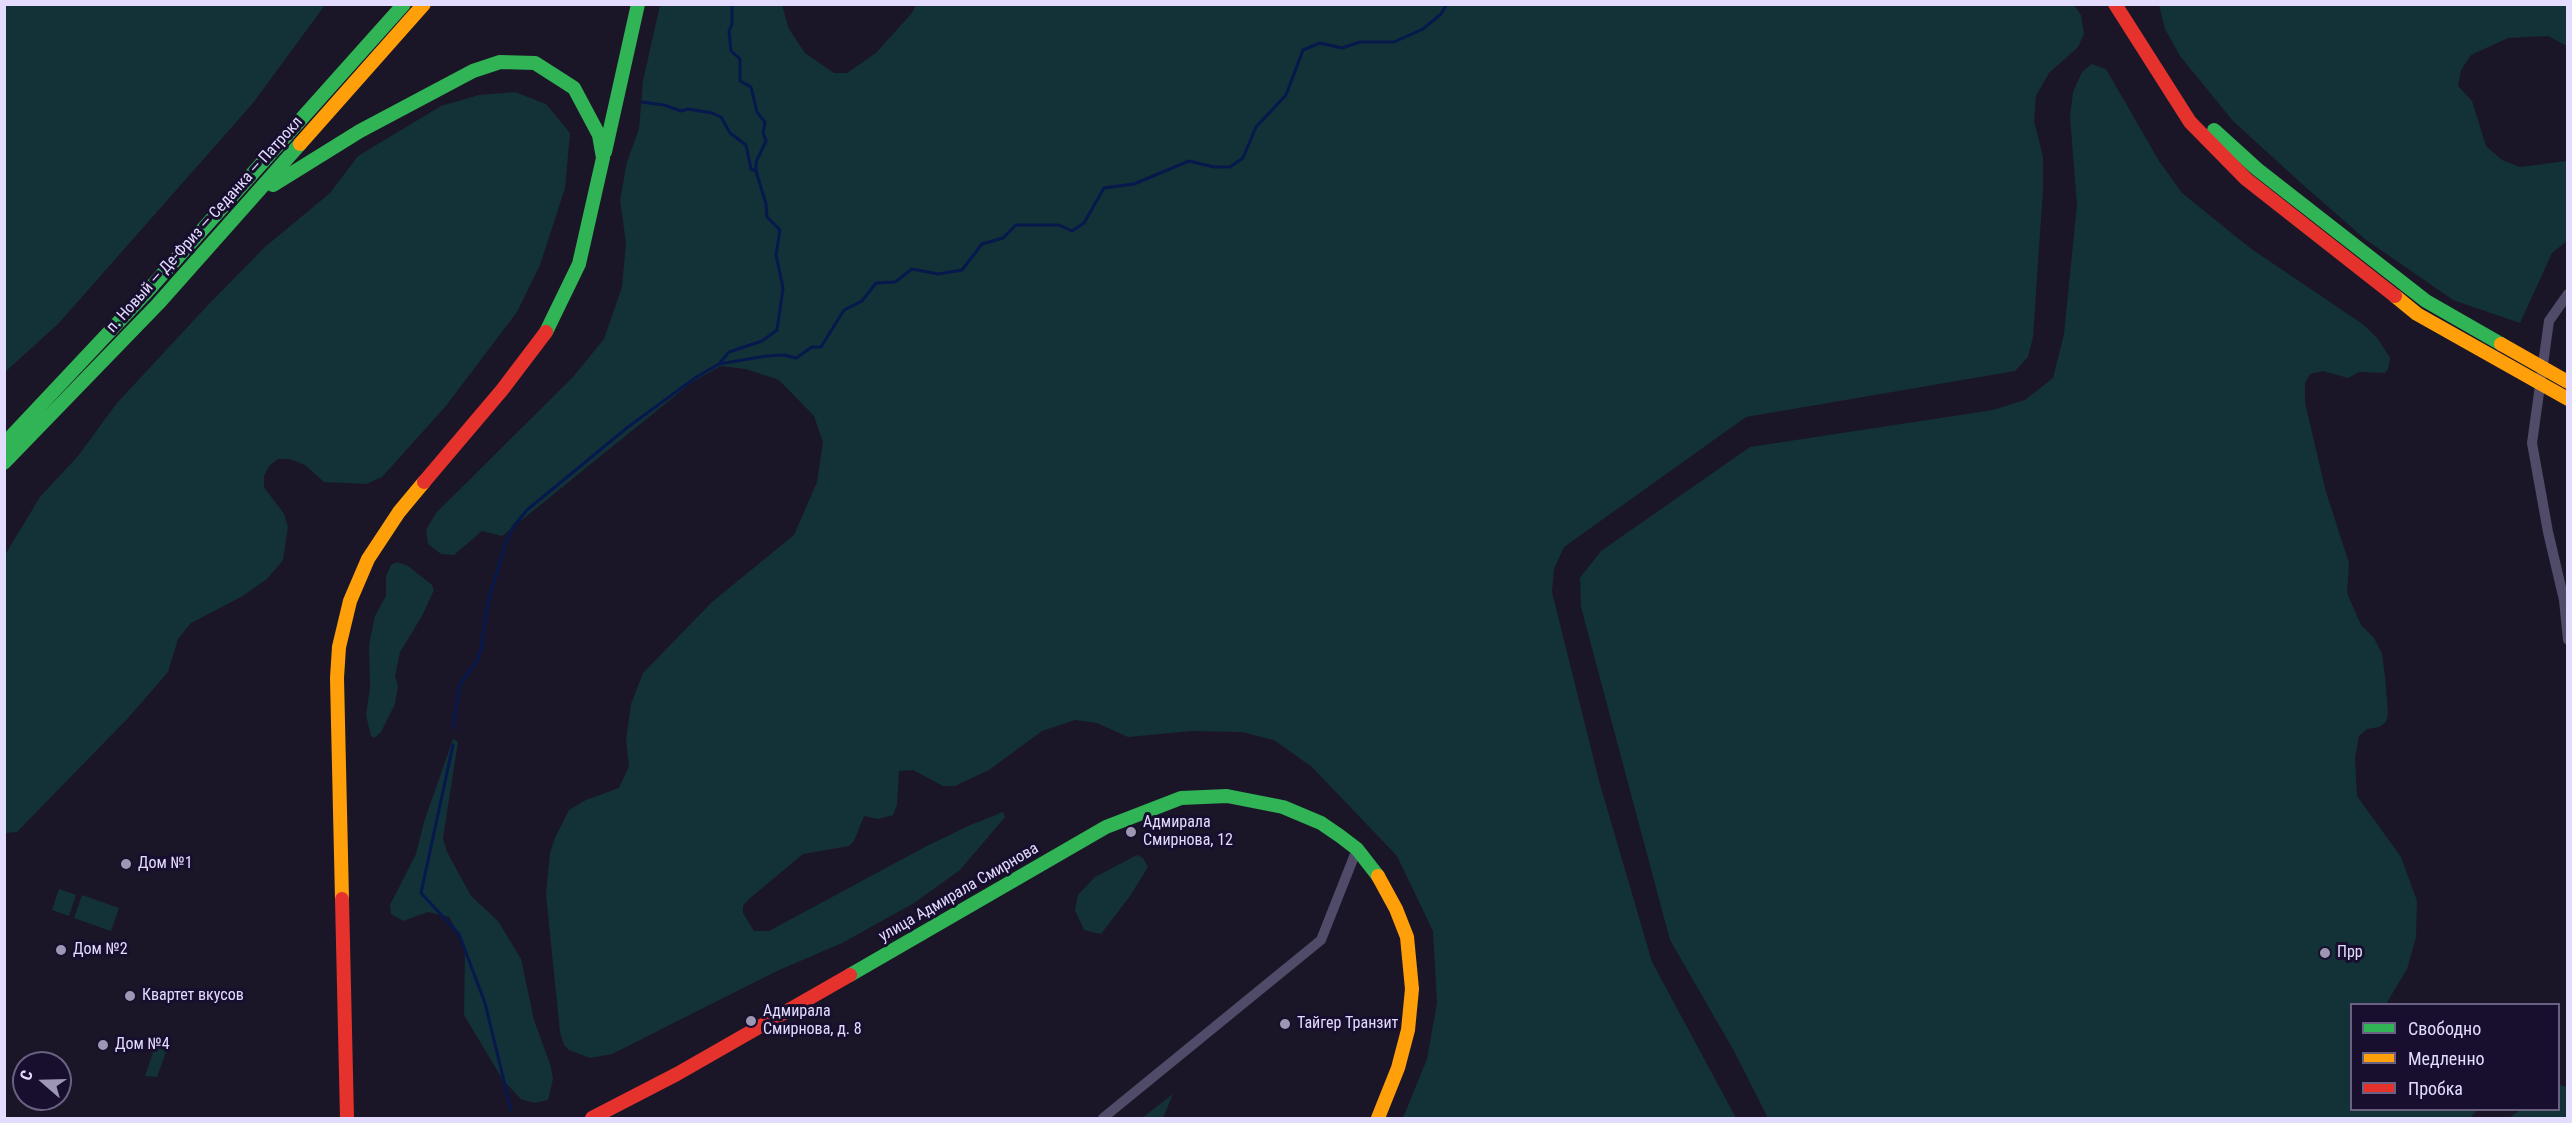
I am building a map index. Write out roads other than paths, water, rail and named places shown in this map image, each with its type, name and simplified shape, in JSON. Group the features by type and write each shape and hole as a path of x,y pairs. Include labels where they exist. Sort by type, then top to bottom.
{"main road":[{"path":"376,35 392,4"},
{"name":"п. Новый — Де-Фриз — Седанка — Патрокл","path":"4,444 151,287 404,4"},
{"name":"п. Новый — Де-Фриз — Седанка — Патрокл","path":"4,463 73,395 239,214 424,4"},
{"path":"347,1119 337,678 339,647 350,601 368,560 393,520 502,390 551,325 579,264 638,4"},
{"path":"2115,4 2190,122 2247,179 2417,314 2568,399"},
{"path":"2129,4 2202,115 2257,168 2426,301 2568,382"},
{"path":"239,214 274,185 360,130 473,71 500,62 535,63 548,69 574,88 589,112 599,135 603,158"},
{"name":"улица Адмирала Смирнова","path":"592,1119 677,1074 1106,827 1181,798 1227,796 1258,800 1321,823 1356,849 1378,876 1407,937 1412,988 1408,1030 1398,1068 1378,1119"}],"street":[{"path":"2568,294 2548,321 2532,443 2534,463 2564,600 2568,640"},
{"path":"1103,1119 1321,940 1356,849"}],"waterway":[{"path":"453,728 460,684 478,659 487,606 505,545 513,527 527,510 628,427 695,378 719,364 729,352 762,341 777,330 783,288 776,255 780,230 767,217 766,204 756,171 756,162 766,141 763,133 765,122 757,112 751,87 740,81 740,59 731,51 729,31 732,24 732,4"},
{"path":"719,364 766,356 784,355 796,358 812,347 821,347 844,310 862,301 876,283 895,282 912,269 938,274 962,270 982,244 1003,238 1016,225 1059,225 1072,231 1084,223 1104,188 1134,184 1189,161 1214,167 1230,167 1243,158 1256,127 1286,95 1303,50 1320,43 1342,48 1360,42 1394,42 1423,29 1441,14 1447,4"},
{"path":"642,102 664,105 681,111 688,109 712,113 721,117 730,133 746,145 751,169 756,171"},
{"path":"453,745 421,893 459,934 485,1003 511,1110"}],"place":[{"name":"Адмирала Смирнова, 12","path":"1131,832"},
{"name":"Дом №1","path":"126,864"},
{"name":"Дом №2","path":"61,950"},
{"name":"Прр","path":"2325,953"},
{"name":"Квартет вкусов","path":"130,996"},
{"name":"Адмирала Смирнова, д. 8","path":"751,1021"},
{"name":"Тайгер Транзит","path":"1285,1024"},
{"name":"Дом №4","path":"103,1045"}]}
